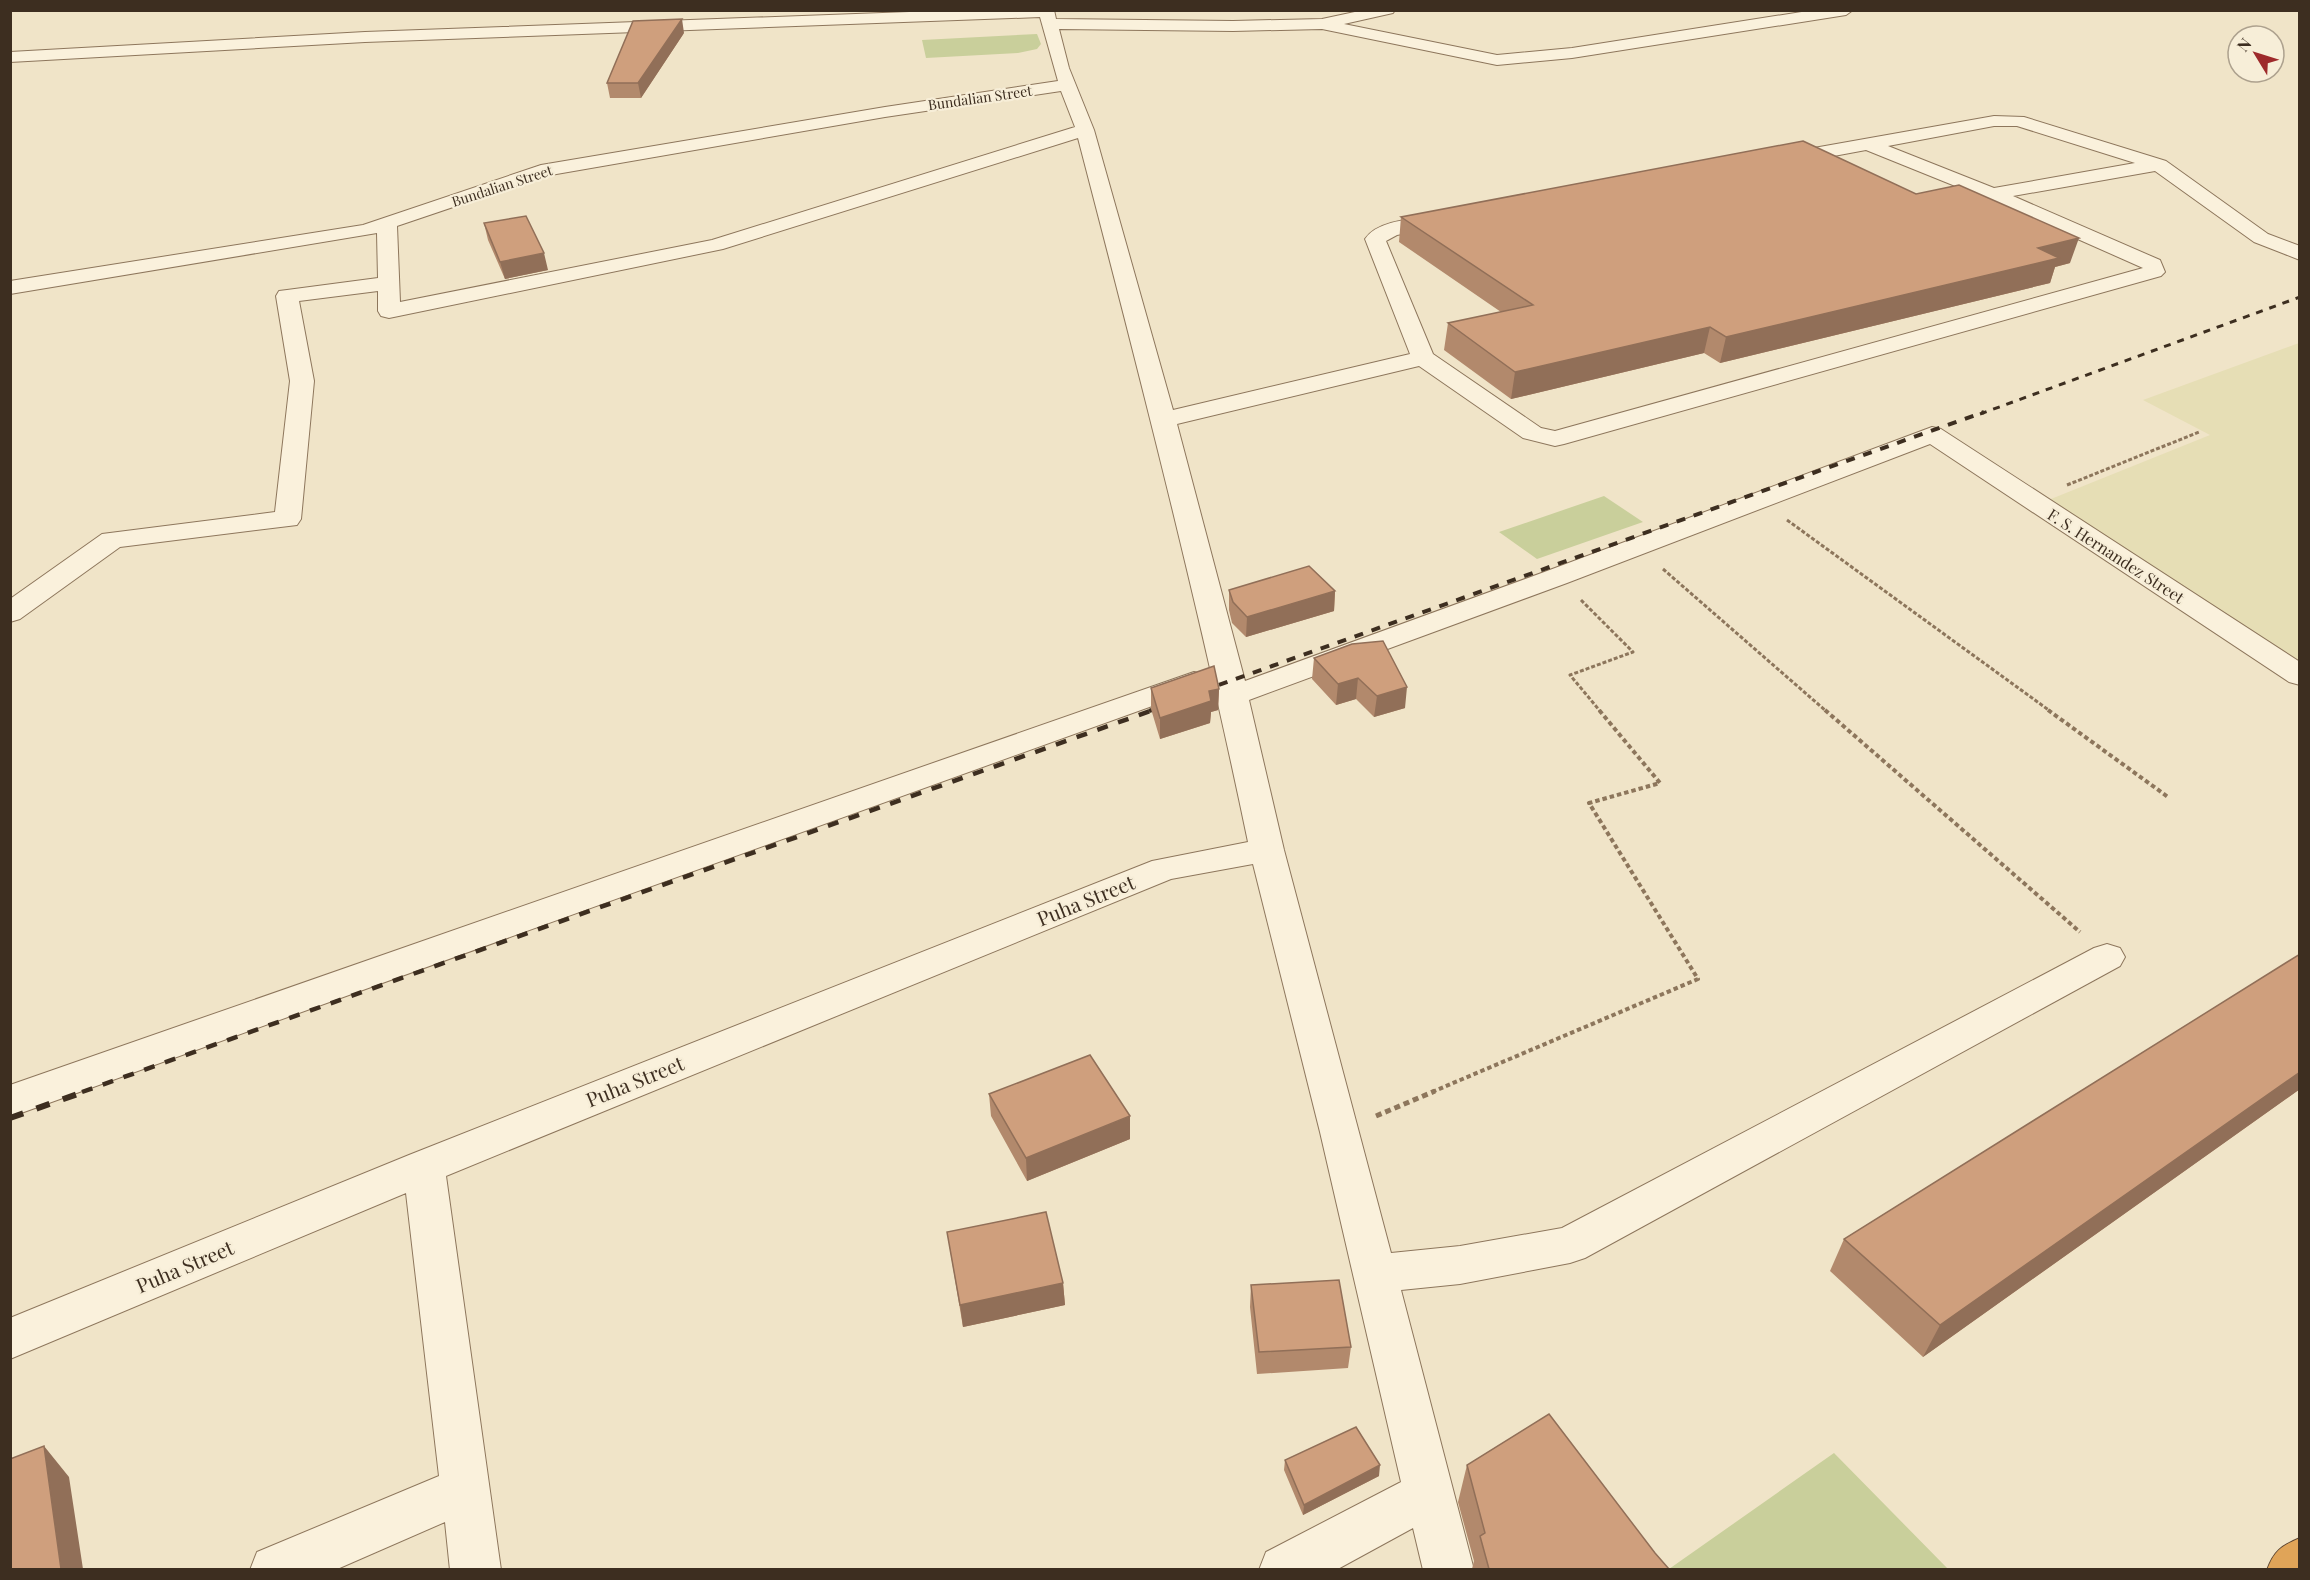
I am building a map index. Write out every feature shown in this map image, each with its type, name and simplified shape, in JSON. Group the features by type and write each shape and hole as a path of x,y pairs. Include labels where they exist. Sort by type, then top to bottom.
{"highway":[{"path":"2292,1569 2300,1563"}],"street":[{"path":"672,27 680,10"},
{"path":"1218,10 1233,26"},
{"path":"10,57 365,37 672,27 825,16 1047,15 1233,26 1322,24 1388,10"},
{"path":"1322,24 1497,60 1572,53 1846,10"},
{"path":"1047,15 1061,68 1085,130 1164,420 1229,683 1267,850 1340,1132 1428,1494 1449,1569"},
{"path":"527,32 536,18"},
{"path":"365,37 380,19"},
{"name":"Bundalian Street","path":"10,288 367,230 541,171 885,112 1068,85"},
{"path":"1763,163 1994,120 2018,121 2158,165 2261,238 2300,255"},
{"path":"387,223 389,311 716,245 1085,130"},
{"path":"1461,218 1391,230 1375,239 1423,358 1532,433 1555,439 2154,272 2152,264 1992,194 1867,144"},
{"path":"1992,194 2158,165"},
{"path":"10,613 112,540 288,519 302,381 287,296 389,283"},
{"path":"1164,420 1423,358"},
{"name":"F. S. Hernandez Street","path":"1758,499 1932,434 2300,676"},
{"path":"10,1101 1229,683 1557,577 1758,499"},
{"name":"Puha Street","path":"10,1339 424,1167 1164,869 1267,850"},
{"path":"1375,1274 1460,1265 1570,1245 2107,957"},
{"path":"424,1167 476,1569"},
{"path":"275,1569 466,1488"},
{"path":"1284,1569 1428,1494"}],"path":[{"path":"2030,499 2199,432"},
{"path":"1758,499 2168,797"},
{"path":"1636,546 2107,957"},
{"path":"1340,1132 1698,979 1589,803 1660,783 1570,675 1633,652 1557,577"}],"shaded area":[{"path":"2299,343 2299,663 2046,501 2210,435 2143,400"}],"green space":[{"path":"1037,34 1041,44 1037,49 1018,53 926,58 922,40"},
{"path":"1604,496 1643,522 1537,559 1499,532"},
{"path":"1834,1453 1948,1569 1669,1569"}],"building":[{"path":"682,19 638,83 607,83 633,21"},
{"path":"1803,141 1916,194 1959,185 2079,238 2038,248 2059,258 1726,337 1710,327 1515,372 1448,323 1533,305 1401,217"},
{"path":"526,216 544,253 500,262 484,223"},
{"path":"1309,566 1335,591 1247,617 1233,602 1229,590"},
{"path":"1383,641 1407,687 1377,696 1358,678 1338,684 1314,658 1352,644"},
{"path":"1214,666 1219,689 1209,691 1211,701 1160,718 1151,688"},
{"path":"2300,954 2300,1072 1940,1325 1844,1239"},
{"path":"1090,1055 1130,1116 1026,1158 989,1094"},
{"path":"1046,1212 1063,1283 960,1305 947,1232"},
{"path":"1339,1280 1351,1347 1259,1352 1251,1285"},
{"path":"1549,1414 1669,1569 1489,1569 1480,1536 1485,1533 1467,1465"},
{"path":"1356,1427 1380,1465 1304,1505 1285,1460"},
{"path":"44,1446 61,1569 10,1569 10,1459"}],"railway":[{"path":"1980,414 2300,297"},
{"path":"1202,691 1984,412"},
{"path":"1149,711 1166,705"},
{"path":"82,1092 1153,710"},
{"path":"10,1118 86,1091"}]}
